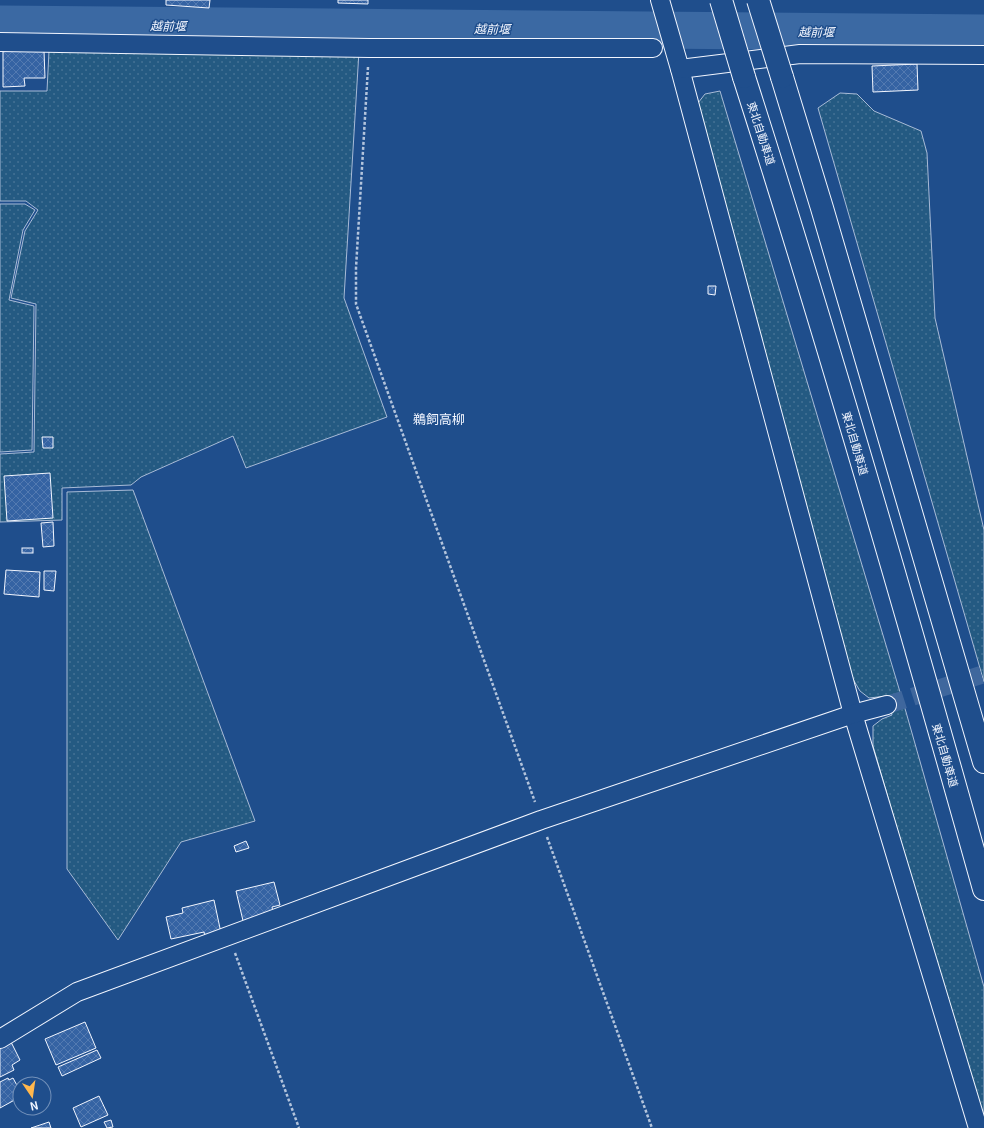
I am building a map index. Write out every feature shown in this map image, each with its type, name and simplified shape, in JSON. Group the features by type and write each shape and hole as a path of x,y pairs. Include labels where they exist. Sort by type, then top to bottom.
{"highway":[{"name":"東北自動車道","path":"721,0 744,77 790,219 912,634 984,889"},
{"path":"758,0 822,208 984,762"}],"street":[{"path":"661,3 853,714 978,1128"},
{"path":"0,42 369,48 653,48"},
{"path":"680,69 800,54 984,55"},
{"path":"0,1039 77,992 541,820 853,714 887,705"}],"path":[{"path":"369,48 356,268 356,304 652,1128"},
{"path":"231,935 235,952 299,1128"}],"shaded area":[{"path":"49,51 359,51 344,298 387,417 246,468 233,436 141,477 131,485 62,488 62,520 0,522 0,454 34,452 36,304 11,298 25,231 38,210 26,201 0,201 0,91 47,91"},
{"path":"720,91 906,712 984,987 984,1126 873,746 873,726 882,719 892,715 887,696 869,698 860,691 850,674 698,103 705,94"},
{"path":"840,93 857,94 874,111 921,131 927,153 935,318 984,530 984,682 818,108"},
{"path":"0,204 25,204 35,210 23,230 9,300 34,306 32,450 0,452"},
{"path":"133,490 255,821 181,842 118,940 67,869 67,492"}],"building":[{"path":"166,0 210,0 209,8 166,5"},
{"path":"338,0 368,0 368,4 338,3"},
{"path":"3,51 44,51 45,78 24,78 25,86 3,87"},
{"path":"917,64 918,90 873,92 872,66"},
{"path":"708,286 716,286 715,295 708,294"},
{"path":"42,437 53,437 53,448 43,448"},
{"path":"50,473 53,518 7,521 4,476"},
{"path":"53,522 54,546 43,547 41,523"},
{"path":"22,548 33,548 33,553 22,553"},
{"path":"6,570 40,572 39,597 4,594"},
{"path":"44,571 56,571 54,591 44,590"},
{"path":"246,841 249,848 236,852 234,846"},
{"path":"274,882 280,905 272,907 274,917 244,925 236,891"},
{"path":"214,900 221,933 205,937 204,932 171,939 166,917 183,913 182,908"},
{"path":"85,1022 96,1048 56,1065 45,1039"},
{"path":"11,1042 20,1060 12,1065 14,1070 0,1077 0,1048"},
{"path":"97,1050 101,1058 62,1076 58,1067"},
{"path":"8,1078 9,1080 12,1078 12,1101 0,1108 0,1082"},
{"path":"99,1096 108,1115 81,1127 73,1108"},
{"path":"111,1120 113,1127 107,1128 104,1122"},
{"path":"49,1122 51,1128 31,1128"}],"waterway":[{"name":"越前堰","path":"0,24 984,33"}],"tunnel":[{"path":"887,705 984,674"}],"district":[{"name":"鵜飼高柳","path":"439,418"}]}
